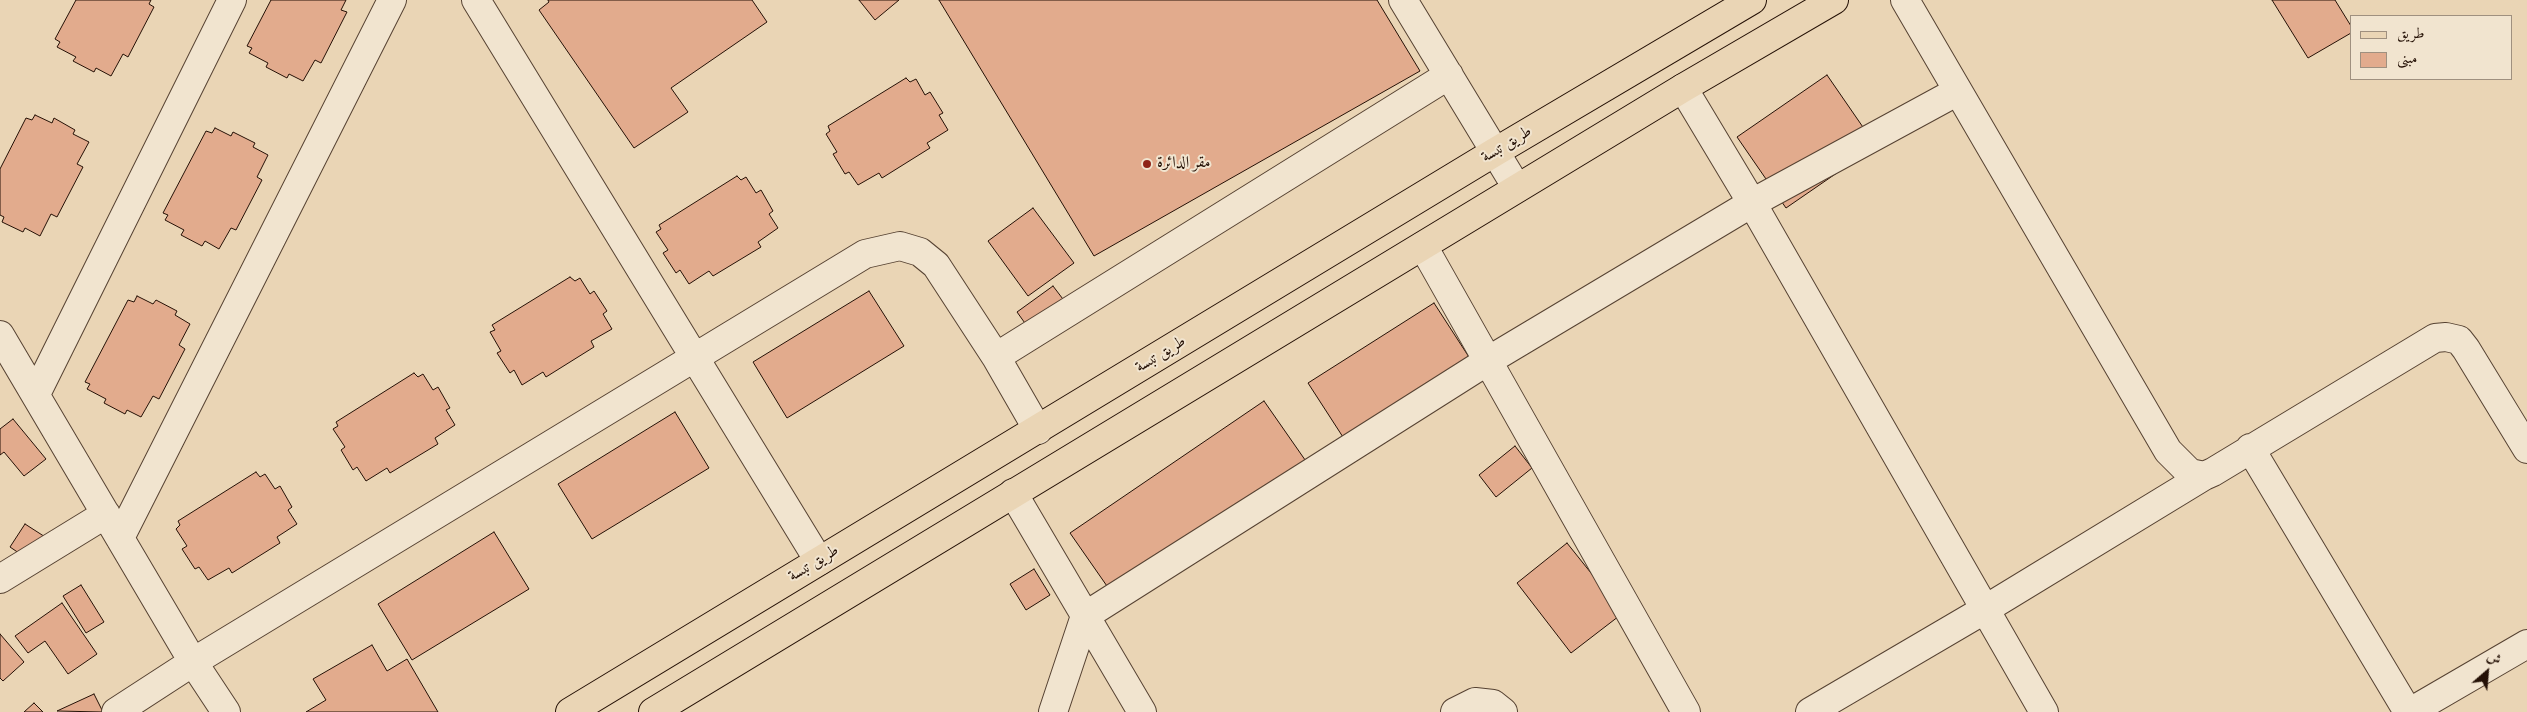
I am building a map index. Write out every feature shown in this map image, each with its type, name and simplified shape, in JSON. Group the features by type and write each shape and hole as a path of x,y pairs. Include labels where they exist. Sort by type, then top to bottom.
{"main road":[{"name":"طريق تبسة","path":"570,712 1495,152 1752,0"},
{"path":"653,712 1682,88 1834,0"}],"street":[{"path":"36,394 232,0"},
{"path":"120,538 392,0"},
{"path":"476,0 819,561"},
{"path":"1403,0 1518,188"},
{"path":"1905,0 2168,451 2190,473 2204,476"},
{"path":"996,357 1449,75"},
{"path":"1682,88 1752,203 2044,712"},
{"path":"1053,712 1085,616 1486,362 1752,203 1958,91"},
{"path":"116,712 193,662 694,355 865,254 900,246 920,252 936,265 996,357 1038,430"},
{"path":"1423,246 1486,362 1686,712"},
{"path":"1810,712 1984,610 2435,338 2446,337 2459,340 2527,449"},
{"path":"4,348 36,394 193,662 226,712"},
{"path":"2250,448 2409,712 2527,644"},
{"path":"1013,493 1142,712"},
{"path":"0,579 106,514"},
{"path":"1455,712 1475,702 1493,704 1503,712"}],"building":[{"path":"76,0 151,0 149,4 154,7 128,57 123,54 111,76 96,68 94,72 73,61 76,57 57,47 60,42 55,39"},
{"path":"271,0 346,0 341,10 347,12 321,63 315,60 303,81 289,74 287,78 266,67 268,63 249,53 252,48 247,46"},
{"path":"548,0 752,0 767,22 671,88 688,112 634,148 539,10 549,2"},
{"path":"859,0 899,0 875,20"},
{"name":"مقر الدائرة","path":"939,0 1377,0 1420,71 1094,256"},
{"path":"2272,0 2335,0 2350,24 2350,34 2308,58"},
{"path":"1827,75 1876,146 1786,208 1737,137"},
{"path":"906,78 910,82 916,79 925,95 930,92 943,113 939,115 948,130 927,143 930,148 882,178 879,173 858,185 849,172 845,174 833,154 837,152 826,134 830,131 828,126"},
{"path":"35,115 52,123 54,118 75,130 73,134 89,142 77,164 83,167 57,217 51,214 40,236 25,228 23,232 2,222 4,217 0,215 0,169 26,118 32,120"},
{"path":"215,128 231,136 233,132 255,143 253,147 268,155 257,177 262,180 236,230 231,228 219,249 205,241 202,246 181,235 184,230 165,220 168,215 163,213 206,131 212,133"},
{"path":"737,176 741,180 746,177 756,193 761,190 773,211 769,214 778,228 758,242 761,247 713,276 709,271 689,284 680,270 676,273 663,253 668,250 656,232 661,229 659,225"},
{"path":"1033,208 1074,263 1028,296 988,241"},
{"path":"570,277 575,281 580,278 590,294 594,291 607,311 603,314 612,329 591,341 594,347 546,377 543,372 522,385 514,370 510,373 497,353 501,351 490,332 495,330 492,325"},
{"path":"1053,286 1069,307 1032,333 1017,312"},
{"path":"869,291 904,346 787,418 753,362"},
{"path":"137,296 153,304 156,300 177,311 175,315 190,324 179,345 185,349 159,399 153,396 141,417 127,410 125,414 104,403 106,399 87,389 90,384 85,382 128,300 134,302"},
{"path":"1434,303 1478,371 1352,451 1308,383"},
{"path":"414,373 418,377 423,374 433,390 438,387 450,408 446,410 455,425 435,438 438,444 390,473 387,468 366,481 357,467 353,470 341,450 345,447 333,429 338,426 336,422"},
{"path":"1264,401 1310,467 1116,599 1070,533"},
{"path":"675,412 709,468 592,539 558,484"},
{"path":"13,419 46,459 24,476 4,452 0,455 0,429"},
{"path":"1515,446 1532,468 1496,497 1479,475"},
{"path":"256,472 260,477 265,474 275,489 280,486 292,507 288,510 297,524 277,537 280,543 232,573 229,568 208,580 199,567 195,569 182,549 187,546 176,529 180,525 178,521"},
{"path":"25,524 53,542 38,566 10,547"},
{"path":"494,532 529,589 412,660 378,604"},
{"path":"1567,543 1623,613 1571,653 1517,583"},
{"path":"1034,569 1050,595 1026,610 1010,584"},
{"path":"81,585 104,622 86,633 63,596"},
{"path":"62,603 97,654 68,674 45,641 28,653 15,636"},
{"path":"0,634 24,662 3,681 0,678"},
{"path":"372,645 387,671 407,659 438,712 306,712 326,700 313,679"},
{"path":"94,694 103,712 57,711"},
{"path":"34,703 43,712 24,712"}],"place":[{"name":"مقر الدائرة","path":"1147,164"}]}
